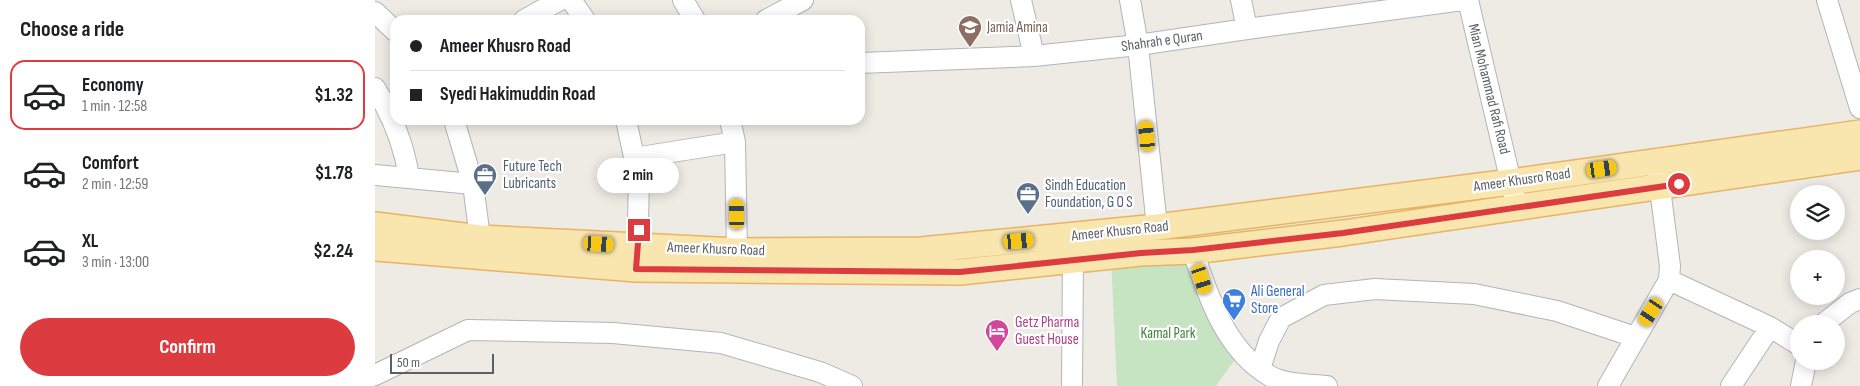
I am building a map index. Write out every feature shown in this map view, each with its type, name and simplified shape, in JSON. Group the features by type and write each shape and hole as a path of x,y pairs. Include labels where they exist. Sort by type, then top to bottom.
{"main road":[{"name":"Ameer Khusro Road","path":"736,260 921,250 1157,227 1511,182 1860,133"},
{"name":"Ameer Khusro Road","path":"375,248 479,247 637,258 736,260 960,272 1141,253 1193,250 1343,233 1860,157"},
{"name":"Ameer Khusro Road","path":"375,225 479,247"}],"street":[{"path":"533,15 560,0"},
{"path":"571,0 582,15"},
{"path":"683,0 692,15"},
{"path":"775,15 803,0"},
{"path":"1021,0 1034,56"},
{"path":"1130,0 1138,45 1157,227"},
{"path":"1241,0 1247,29"},
{"name":"Shahrah e Quran","path":"865,63 1034,56 1138,45 1463,0"},
{"name":"Mian Mohammad Rafi Road","path":"1468,0 1517,208"},
{"path":"1827,0 1860,108"},
{"path":"375,12 390,26"},
{"path":"375,88 390,116"},
{"path":"394,125 405,154 409,177"},
{"path":"455,125 473,184 479,247"},
{"path":"627,125 639,180 637,258"},
{"path":"731,125 735,142 736,260"},
{"path":"634,158 735,142"},
{"path":"1608,386 1635,337 1660,299 1669,280 1670,266 1657,162"},
{"path":"375,175 473,184"},
{"path":"1193,250 1207,293 1224,327 1244,355 1281,384 1327,386"},
{"path":"1072,386 1073,260"},
{"path":"1669,280 1770,327 1790,339"},
{"path":"1260,369 1269,341 1281,318 1324,294 1375,289 1474,294 1557,311 1635,337"},
{"path":"1835,315 1850,303 1860,299"},
{"path":"1731,386 1770,327"},
{"path":"375,374 468,330 604,333 721,343 820,372 852,386"},
{"path":"1801,386 1804,370"}],"green space":[{"name":"Kamal Park","path":"1193,251 1241,351 1216,386 1117,386 1111,256"}],"place":[{"name":"Jamia Amina","path":"970,48"},
{"name":"Future Tech Lubricants","path":"485,196"},
{"name":"Sindh Education Foundation, G O S","path":"1028,215"},
{"name":"Ali General Store","path":"1234,321"},
{"name":"Getz Pharma Guest House","path":"997,352"}],"route":[{"path":"639,230 636,269 960,272 1141,253 1193,250 1343,233 1679,184"}]}
